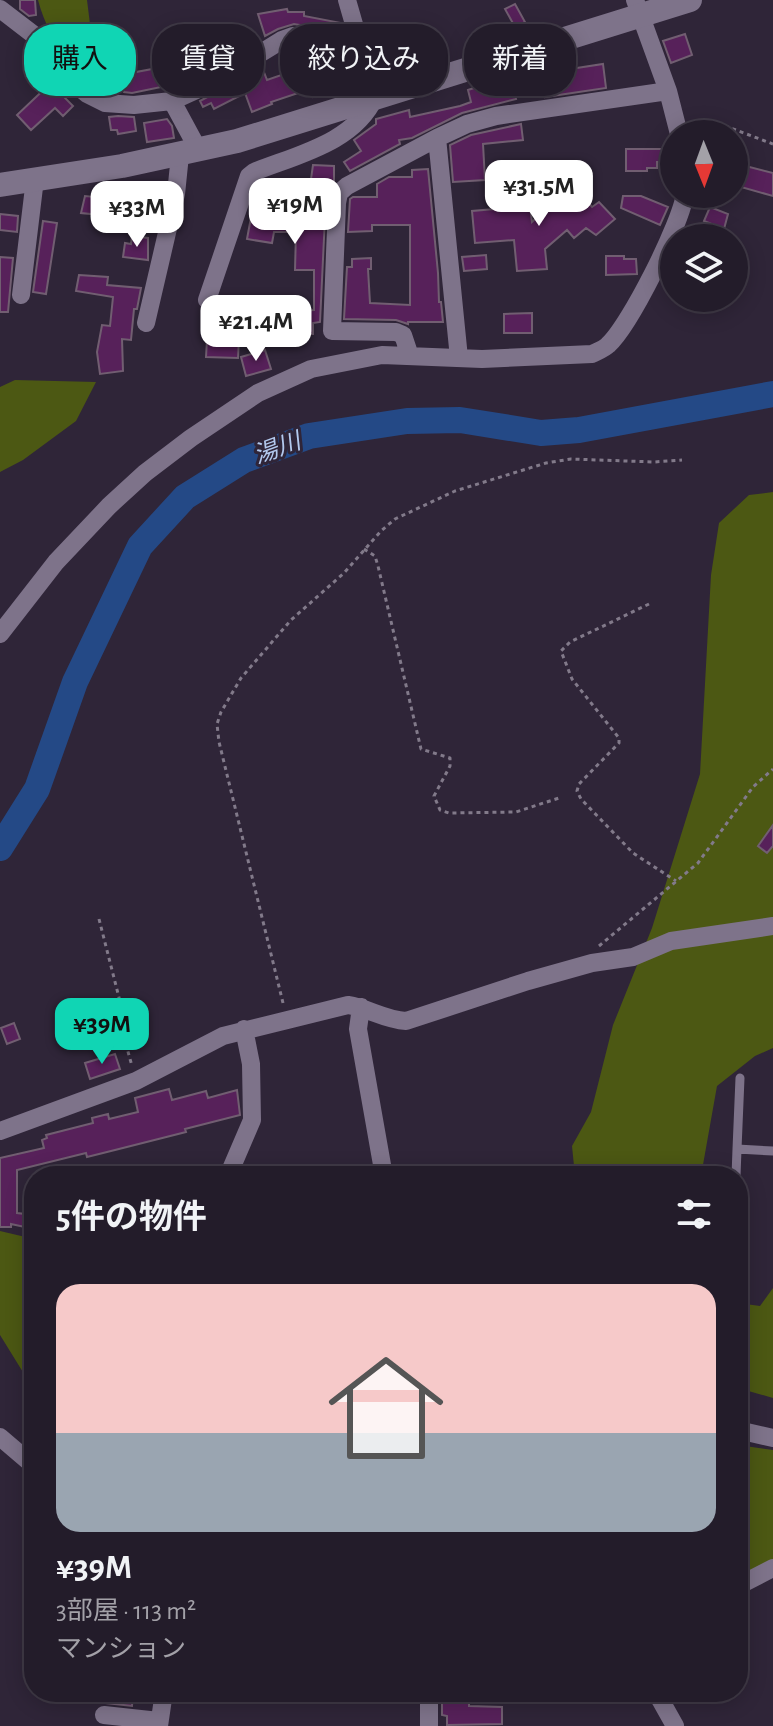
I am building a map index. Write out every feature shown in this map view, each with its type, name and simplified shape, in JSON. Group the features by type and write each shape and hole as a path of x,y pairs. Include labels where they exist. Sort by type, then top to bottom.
{"main road":[{"path":"0,185 190,153 375,97 638,8 690,0"}],"street":[{"path":"347,0 354,24"},
{"path":"638,8 675,120"},
{"path":"0,9 34,35 60,71 87,94 105,103 134,105 172,101 214,82 280,41"},
{"path":"410,356 403,335 396,332 332,331 339,193 467,124 496,116 668,91"},
{"path":"207,300 249,176 330,142 367,112 375,97"},
{"path":"146,323 176,194 190,153 172,101"},
{"path":"437,138 459,358"},
{"path":"21,295 35,179"},
{"path":"0,634 56,562 109,506 145,473 191,438 258,393 311,369 368,357 575,355 592,354 606,348 638,303 681,208"},
{"path":"0,1131 136,1081 223,1036 244,1029 348,1005 392,1020 406,1021 592,963 633,957 671,941 773,926"},
{"path":"361,1007 358,1029 382,1166"},
{"path":"232,1166 252,1120 251,1064 244,1029"},
{"path":"748,1432 773,1438"},
{"path":"0,1437 24,1455"},
{"path":"748,1581 773,1568"},
{"path":"104,1715 159,1723 162,1702"},
{"path":"429,1702 429,1726"},
{"path":"662,1702 675,1726"}],"lane":[{"path":"736,1166 740,1078"},
{"path":"737,1149 773,1151"}],"path":[{"path":"748,135 773,144"},
{"path":"287,1019 219,742 217,724 241,678 291,620 344,573 381,531 416,508 455,491 508,474 571,459 682,460"},
{"path":"364,549 375,556 378,566 421,749 450,758 450,766 434,796 440,810 449,813 516,812 559,798"},
{"path":"649,604 570,642 561,651 572,679 619,738 619,743 579,784 577,791 581,799 633,853 676,881"},
{"path":"592,963 597,948 698,863 753,787 773,769"},
{"path":"99,919 125,1021 125,1041 136,1081"}],"green space":[{"path":"38,0 87,0 90,24 47,24"},
{"path":"15,380 96,382 76,421 23,460 0,472 0,387"},
{"path":"773,492 773,1048 755,1056 717,1086 703,1166 574,1166 572,1146 591,1112 613,1025 652,928 700,774 711,575 719,523 749,495"},
{"path":"0,1231 24,1237 24,1374 0,1335"},
{"path":"773,1288 773,1398 748,1391 748,1304 760,1306"},
{"path":"748,1446 773,1450 773,1562 748,1575"}],"building":[{"path":"20,0 35,0 36,15 29,16 20,9"},
{"path":"515,4 525,22 513,24 505,9"},
{"path":"287,9 288,12 304,12 304,16 341,24 280,24 280,28 265,36 264,24 261,24 258,14"},
{"path":"685,34 692,55 671,63 663,41"},
{"path":"603,64 606,88 576,92 576,68"},
{"path":"152,69 152,89 136,92 136,72"},
{"path":"264,72 267,80 280,76 280,96 289,96 252,112 246,96 264,96"},
{"path":"37,96 68,96 65,98 73,106 63,116 55,108 31,130 17,115"},
{"path":"209,96 239,96 214,109 211,103 203,107 200,101"},
{"path":"470,96 515,96 516,99 462,113 412,138 399,140 400,144 350,171 344,162 361,151 354,140 376,124 376,119 409,110 410,117 471,102"},
{"path":"109,117 134,117 136,131 118,134 117,130 111,130"},
{"path":"167,119 174,138 147,142 144,123"},
{"path":"521,124 523,140 483,144 485,180 453,182 450,145 471,135"},
{"path":"626,149 660,149 657,168 626,171"},
{"path":"313,165 334,166 334,181 322,195 323,180 311,179"},
{"path":"748,167 773,173 773,196 748,189"},
{"path":"428,169 443,322 408,324 396,320 344,319 347,267 352,267 352,259 371,258 371,269 368,269 370,303 410,305 410,225 372,225 372,231 348,232 350,199 377,197 377,184 389,177 412,177 412,170"},
{"path":"137,192 160,198 158,217 143,215 142,219 81,213 85,196 135,201"},
{"path":"574,192 578,196 580,193 592,207 599,202 615,219 596,235 586,228 574,238 567,230 545,249 547,269 517,271 514,240 475,243 472,211 530,206 532,222 553,203 556,207"},
{"path":"255,196 292,202 291,206 322,205 322,196 326,196 320,322 313,323 313,334 287,333 287,311 314,310 314,270 295,270 296,232 274,232 272,243 247,239"},
{"path":"623,196 641,196 660,204 660,208 668,208 660,225 621,208"},
{"path":"710,208 728,214 725,224 704,221"},
{"path":"0,214 18,216 17,232 0,230"},
{"path":"43,221 57,223 46,294 33,292"},
{"path":"132,236 148,238 148,260 123,257 125,243 131,244"},
{"path":"486,255 487,269 464,271 462,257"},
{"path":"606,256 636,259 637,274 606,275"},
{"path":"0,257 13,258 8,312 0,312"},
{"path":"79,275 108,277 107,285 141,288 137,309 134,309 131,340 122,339 123,371 100,374 97,352 102,325 110,326 113,297 76,291"},
{"path":"532,313 532,333 504,333 504,314"},
{"path":"239,338 238,358 206,357 207,340"},
{"path":"265,350 271,369 246,376 241,357"},
{"path":"773,825 773,846 767,853 758,846"},
{"path":"14,1023 20,1039 7,1044 1,1028"},
{"path":"115,1054 120,1069 90,1079 85,1063"},
{"path":"169,1089 172,1100 206,1091 208,1098 237,1090 240,1115 87,1157 86,1153 24,1166 17,1170 17,1213 24,1214 24,1227 11,1224 11,1227 0,1227 0,1158 44,1148 42,1140 47,1138 46,1135 93,1123 92,1118 108,1114 109,1119 138,1112 135,1098"},
{"path":"106,1702 132,1702 132,1706"},
{"path":"442,1702 469,1702 469,1706 502,1707 502,1724 447,1725 447,1716 442,1715"}],"waterway":[{"name":"湯川","path":"0,848 37,789 75,682 140,546 185,497 244,460 309,436 407,421 460,420 541,433 579,430 773,394"}]}
